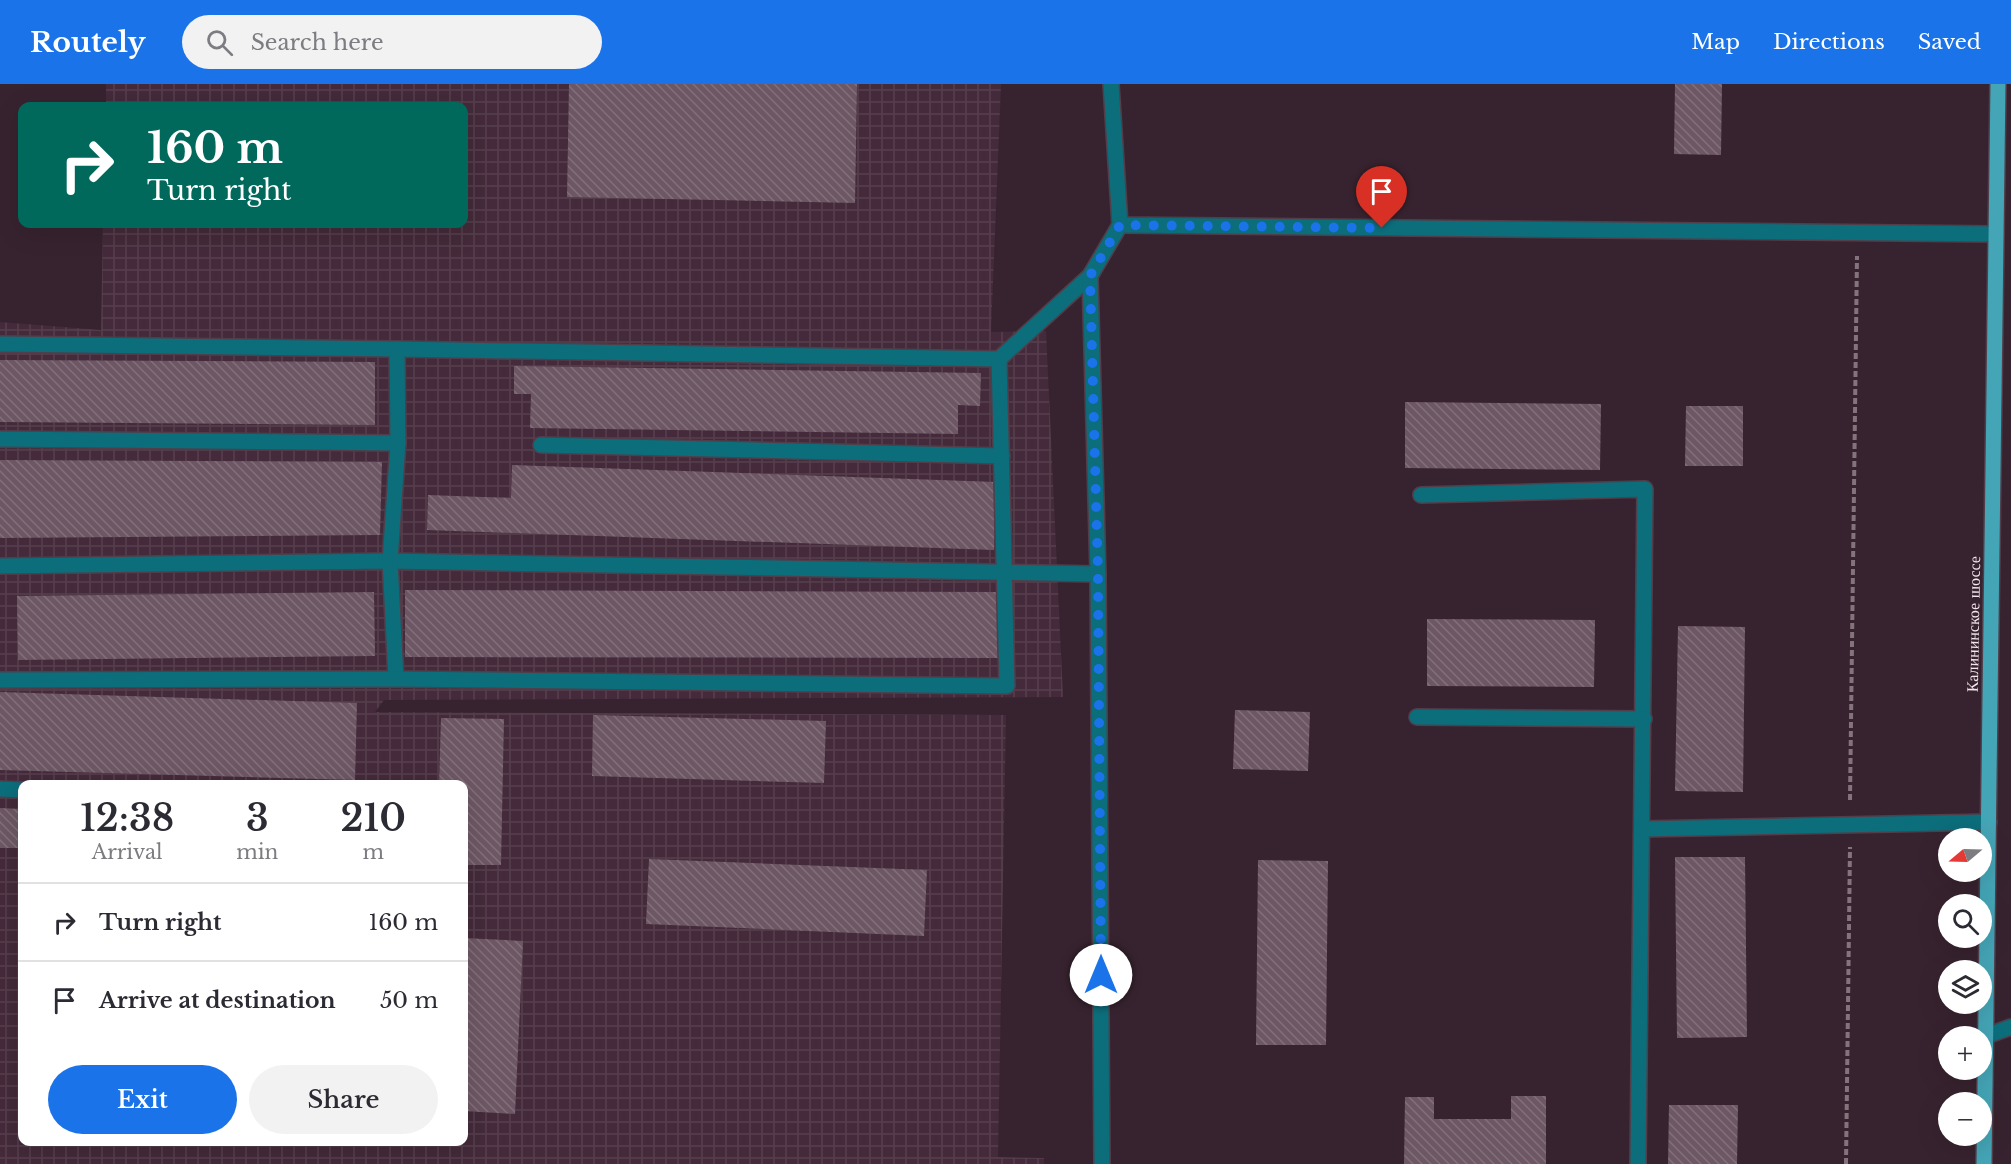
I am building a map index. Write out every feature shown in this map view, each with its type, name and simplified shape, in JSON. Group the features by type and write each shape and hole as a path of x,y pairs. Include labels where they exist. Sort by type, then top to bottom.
{"main road":[{"name":"Калининское шоссе","path":"1986,1026 1998,84"},
{"name":"Калининское шоссе","path":"1984,1164 1985,1080"}],"street":[{"path":"0,344 999,359 1090,276 1120,225 1111,84"},
{"path":"1120,225 1996,234"},
{"path":"1090,276 1098,574 1102,1164"},
{"path":"396,679 390,561 398,443 397,349"},
{"path":"0,680 396,679 1007,686 999,359"},
{"path":"0,439 398,443"},
{"path":"541,445 1002,456"},
{"path":"1421,495 1645,489 1638,1164"},
{"path":"0,566 390,561 1098,574"},
{"path":"1417,717 1644,719"},
{"path":"0,789 18,790"},
{"path":"1642,829 1989,822"},
{"path":"1992,1034 2011,1027"}],"path":[{"path":"1846,1164 1857,233"}],"shaded area":[{"path":"106,84 1001,84 991,332 1046,331 1063,697 384,700 375,712 1006,715 998,1157 1044,1158 1044,1164 0,1164 0,322 101,330 103,228 468,228 468,102 106,102"}],"building":[{"path":"569,84 857,84 855,203 567,197"},
{"path":"1675,84 1722,84 1721,155 1674,154"},
{"path":"0,360 375,362 375,425 0,422"},
{"path":"514,366 981,373 980,406 958,405 958,434 530,428 531,394 514,394"},
{"path":"1405,402 1601,404 1600,470 1405,468"},
{"path":"1686,406 1743,406 1743,466 1685,466"},
{"path":"0,460 382,462 380,535 0,538"},
{"path":"512,465 996,482 994,550 427,530 428,495 511,498"},
{"path":"405,590 998,592 998,658 405,657"},
{"path":"374,592 375,656 18,660 17,596"},
{"path":"1427,619 1595,620 1594,687 1427,686"},
{"path":"1678,626 1745,627 1743,792 1675,791"},
{"path":"0,692 357,703 355,780 0,770"},
{"path":"1235,710 1310,712 1308,771 1233,769"},
{"path":"593,715 826,721 824,783 592,776"},
{"path":"441,718 504,719 501,865 468,865 468,780 439,780"},
{"path":"0,808 18,809 18,848 0,848"},
{"path":"1675,857 1745,857 1747,1037 1677,1038"},
{"path":"649,859 927,870 924,936 646,924"},
{"path":"1258,860 1328,861 1326,1045 1256,1045"},
{"path":"468,938 523,941 515,1114 468,1111"},
{"path":"1511,1096 1546,1096 1546,1164 1404,1164 1405,1097 1434,1097 1434,1119 1511,1119"},
{"path":"1669,1105 1738,1105 1737,1164 1668,1164"}],"route":[{"path":"1101,975 1098,574 1090,276 1120,225 1382,228"}]}
